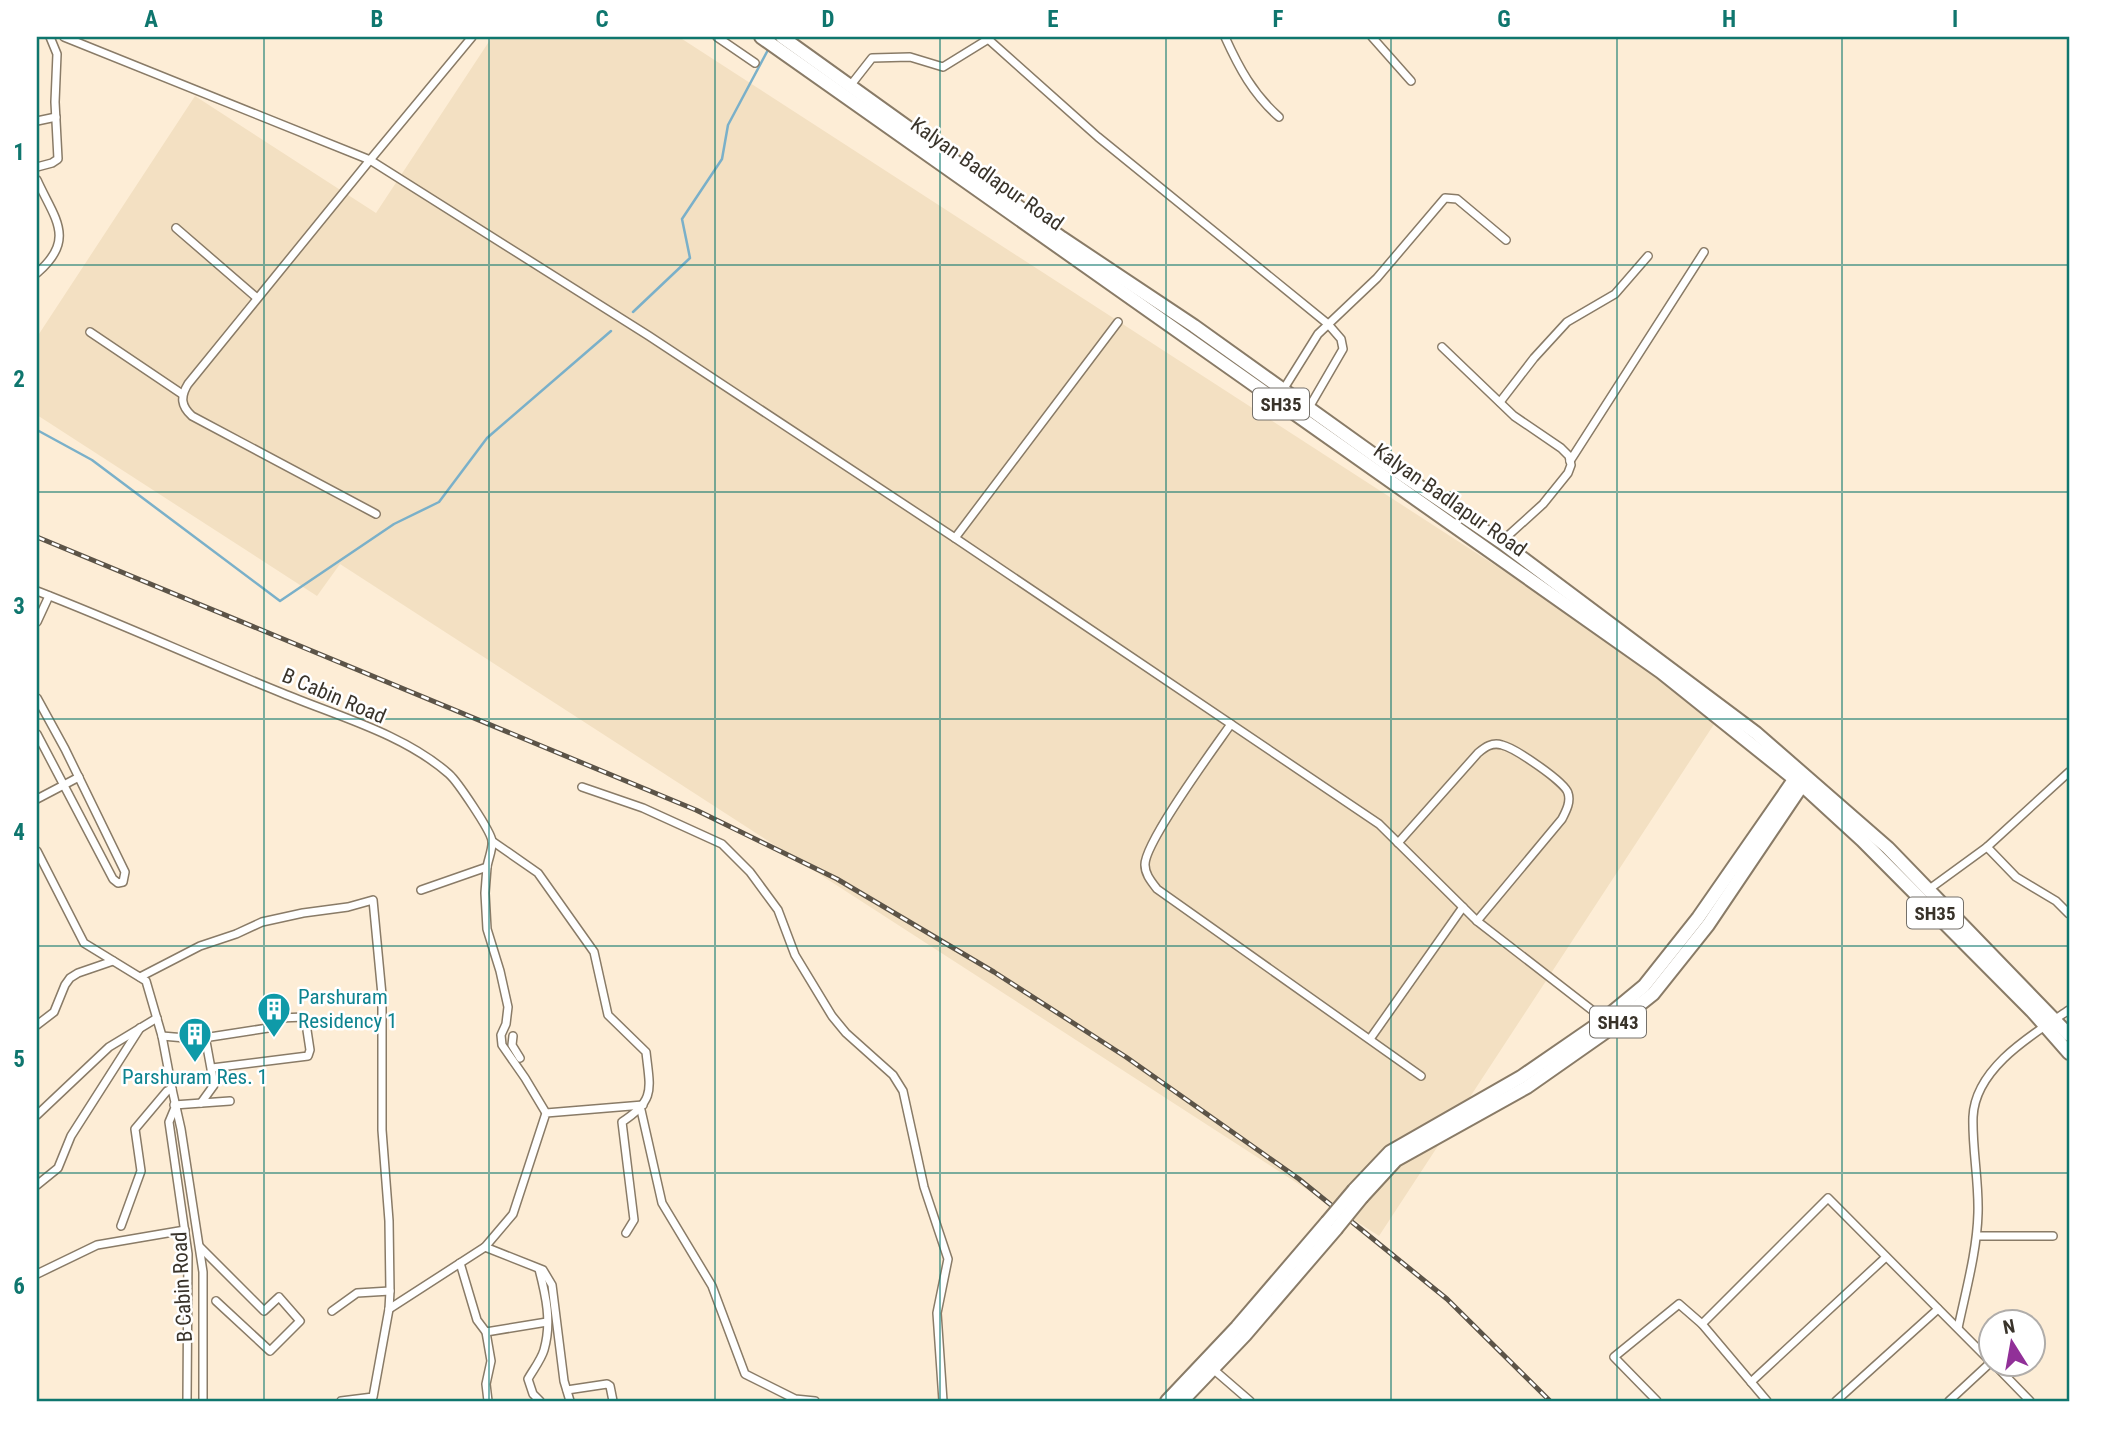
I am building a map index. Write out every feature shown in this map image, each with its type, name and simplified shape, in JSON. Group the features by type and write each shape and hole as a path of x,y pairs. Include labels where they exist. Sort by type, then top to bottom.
{"main road":[{"name":"Kalyan Badlapur Road","path":"762,37 847,90"},
{"name":"Kalyan Badlapur Road","path":"782,37 847,90 1213,357 1306,414 1501,542 1541,579"},
{"name":"Kalyan Badlapur Road","path":"1007,206 1221,345 1283,390 1306,414 1541,579 1871,832 1923,893 2050,1023 2069,1053"},
{"path":"1213,357 1221,345"},
{"name":"SH43","path":"1182,1401 1213,1369 1332,1226 1358,1193 1376,1164 1403,1142 1521,1077 1608,1023 1644,986 1676,947 1801,778"},
{"name":"Kalyan Badlapur Road","path":"2050,1023 2069,1035"},
{"name":"SH43","path":"1167,1401 1332,1226"}],"street":[{"path":"37,167 58,159 55,117 57,54 50,37"},
{"path":"68,37 370,160 649,336 955,538 1379,824 1477,922 1608,1023"},
{"path":"182,394 257,298 472,37"},
{"path":"717,37 755,63"},
{"path":"1225,37 1251,88 1279,117"},
{"path":"1371,37 1411,81"},
{"path":"847,90 872,58 910,57 943,67 990,38 1098,136 1328,324 1341,339 1343,349 1306,414"},
{"path":"37,121 55,117"},
{"path":"37,180 51,205 59,233 58,250 51,261 37,273"},
{"path":"1283,390 1306,350 1328,324 1377,278 1445,198 1457,199 1506,240"},
{"path":"176,228 257,298"},
{"path":"1501,542 1543,503 1569,472 1570,461 1704,252"},
{"path":"1500,402 1567,322 1615,293 1648,256"},
{"path":"955,538 1118,322"},
{"path":"90,332 182,394 186,410 192,416 376,514"},
{"path":"1442,347 1514,416 1565,452 1570,461"},
{"name":"B Cabin Road","path":"37,591 168,643 282,694 351,720 426,756 452,776 492,841"},
{"path":"37,622 49,596"},
{"path":"37,698 125,872 123,881 118,883 113,879 37,734"},
{"path":"1231,724 1156,834 1146,855 1144,867 1149,879 1157,888 1421,1076"},
{"path":"1398,843 1478,753 1492,744 1502,744 1513,749 1564,785 1569,799 1562,819 1477,922"},
{"path":"1923,893 1987,847 2069,772"},
{"path":"37,799 79,777"},
{"path":"582,788 643,808 722,844 750,872 778,910 795,955 832,1016 846,1033 893,1075 903,1091 924,1186 948,1259 937,1313 943,1401"},
{"path":"390,1309 485,1247 513,1214 546,1113 502,1045 501,1035 506,1024 508,1007 487,929 485,893 492,841 538,873 594,952 608,1015 646,1052 650,1091 642,1107 622,1122 634,1220 626,1233"},
{"path":"1987,847 2016,877 2056,901 2069,914"},
{"path":"37,851 83,943 143,979 200,946 262,922 373,900 382,1005 382,1130 389,1221 390,1309 373,1397 341,1401"},
{"path":"421,890 487,867"},
{"path":"1370,1039 1463,908"},
{"path":"37,1025 54,1012 70,978 113,961"},
{"name":"B Cabin Road","path":"143,979 162,1036 174,1107 181,1129 200,1246 203,1272 203,1401"},
{"path":"1958,1328 1977,1236 1978,1195 1973,1118 1975,1101 1992,1068 2069,1010"},
{"path":"162,1036 184,1039 268,1028 279,1018 305,1017 308,1023 308,1056 212,1068"},
{"path":"37,1115 109,1047 157,1018"},
{"path":"37,1185 58,1168 71,1136 140,1028"},
{"path":"201,1103 214,1088 205,1036"},
{"path":"513,1036 512,1045 520,1058"},
{"path":"511,1058 531,1058"},
{"path":"121,1226 141,1171 135,1129 167,1091 172,1089"},
{"path":"187,1401 188,1254 169,1122 174,1107 230,1101"},
{"path":"546,1113 642,1107"},
{"path":"642,1107 662,1202 712,1286 745,1374 795,1399 815,1401"},
{"path":"1702,1324 1828,1198 1976,1347"},
{"path":"37,1274 97,1245 185,1230"},
{"path":"1977,1236 2053,1236"},
{"path":"200,1246 264,1311 279,1297 300,1321 270,1351 216,1301"},
{"path":"485,1247 539,1269 552,1285 570,1401"},
{"path":"1751,1381 1886,1257"},
{"path":"460,1264 477,1320 486,1332 491,1361 486,1384 488,1401"},
{"path":"539,1269 548,1308 548,1322 544,1352 528,1379 530,1388 540,1401"},
{"path":"332,1311 357,1293 390,1292"},
{"path":"1657,1401 1614,1357 1679,1304 1702,1324 1767,1401"},
{"path":"1836,1401 1938,1309"},
{"path":"486,1332 548,1322"},
{"path":"1213,1369 1250,1401"},
{"path":"1949,1401 1976,1377"},
{"path":"2007,1378 2030,1401"},
{"path":"567,1390 607,1384 610,1386 613,1401"}],"shaded area":[{"path":"492,37 679,37 1722,712 1379,1236 340,564 317,596 37,415 37,337 195,96 376,213"}],"waterway":[{"path":"633,312 690,258 682,219 722,159 728,125 769,48"},
{"path":"37,430 92,460 280,601 394,524 439,502 487,438 611,331"}],"railway":[{"path":"37,537 696,810 837,879 994,972 1126,1057 1299,1179 1447,1299 1550,1401"}],"place":[{"name":"Parshuram Residency 1","path":"274,1039"},
{"name":"Parshuram Res. 1","path":"195,1064"}]}
